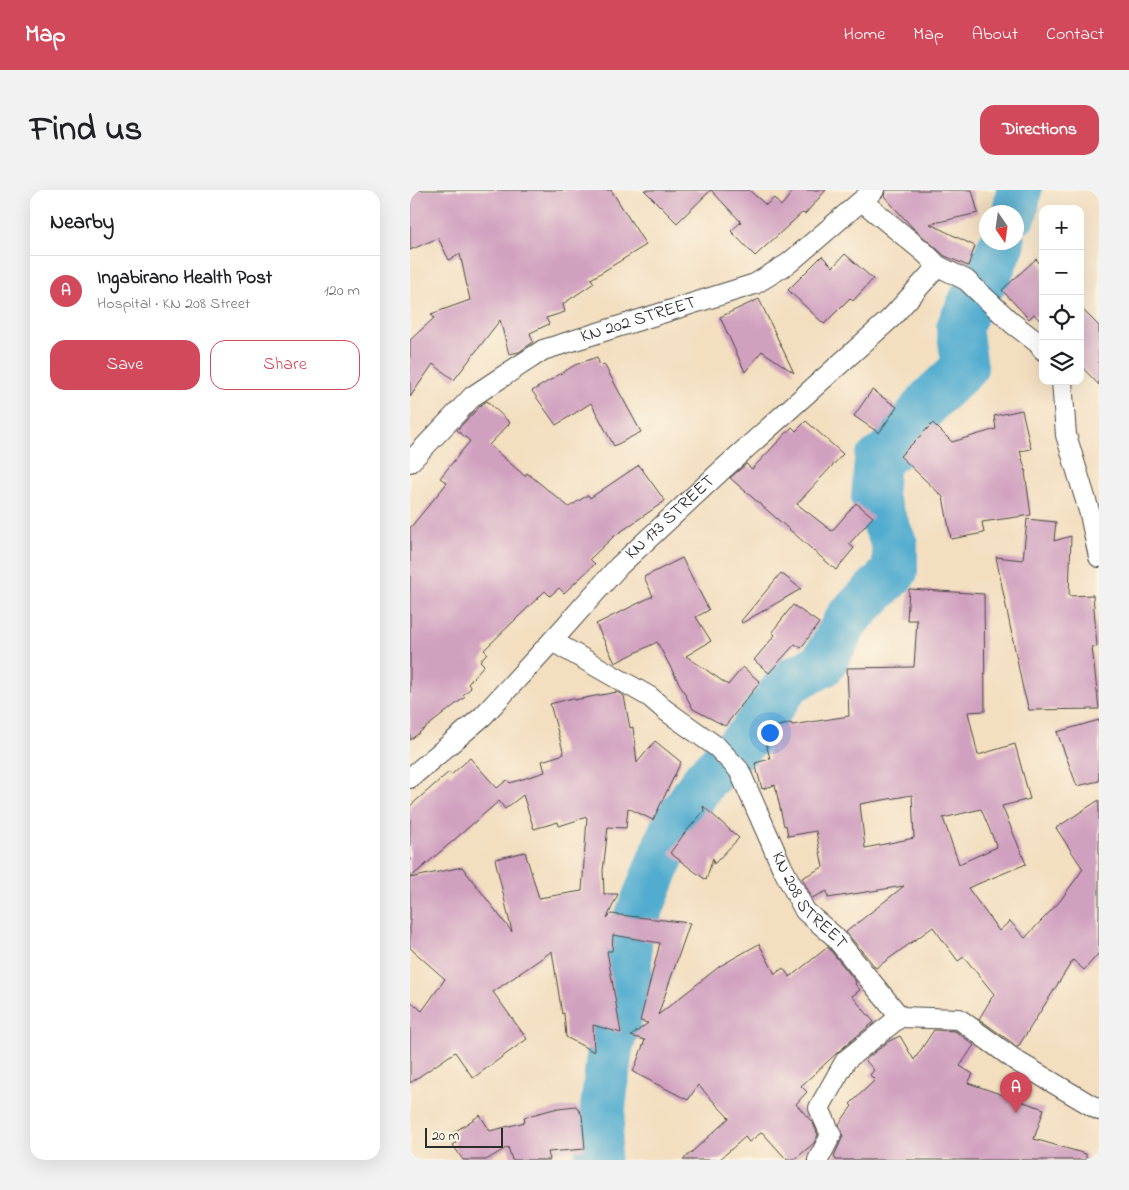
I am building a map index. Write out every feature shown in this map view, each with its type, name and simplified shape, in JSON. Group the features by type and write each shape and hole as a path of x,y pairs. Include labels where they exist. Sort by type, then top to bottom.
{"street":[{"path":"868,196 938,266 966,280 1012,323 1039,344"},
{"name":"KN 202 STREET","path":"410,462 473,396 543,350 755,284 788,263 868,196"},
{"name":"KN 173 STREET","path":"410,778 483,716 619,566 723,469 891,318 938,266"},
{"path":"1062,385 1066,435 1090,514 1099,557"},
{"name":"KN 208 STREET","path":"552,641 650,697 716,747 740,770 782,867 806,911 834,936 900,1017"},
{"path":"818,1160 831,1135 819,1108 846,1060 900,1017 959,1019 1018,1062 1099,1110"}],"building":[{"path":"410,190 611,190 646,245 591,279 594,283 563,304 565,312 546,318 549,324 530,333 533,342 519,352 509,354 500,320 454,380 433,364 410,397 410,340 434,318 431,314 470,300 460,254 449,260 438,238 410,250"},
{"path":"644,190 711,190 677,223"},
{"path":"711,190 749,190 766,205 774,198 781,206 794,190 826,190 805,214 802,213 755,256 731,231 741,222"},
{"path":"886,190 972,190 978,213 930,224 975,246 968,266 945,256 912,227 884,196"},
{"path":"845,254 873,279 853,301 850,298 824,324 788,290 822,256 833,267"},
{"path":"1036,259 1039,262 1039,320 1034,314 1029,319 1002,290"},
{"path":"759,299 794,373 762,351 745,372 720,317"},
{"path":"1084,311 1099,326 1099,385 1084,369"},
{"path":"597,357 600,366 604,364 641,432 614,446 591,403 556,425 532,391 575,365"},
{"path":"872,390 897,407 879,433 854,416"},
{"path":"487,401 510,423 489,445 525,476 527,473 569,507 588,495 590,498 639,465 665,501 613,537 590,559 595,564 564,593 559,588 550,596 545,591 484,650 487,653 480,661 484,665 468,684 471,688 463,695 465,697 410,740 410,528 447,483 440,478 470,441 457,430"},
{"path":"1022,410 1031,449 1020,451 1026,472 1031,515 982,522 984,533 951,539 943,497 900,456 933,423 952,442 996,429 994,416"},
{"path":"806,421 843,454 797,504 832,531 856,503 873,517 849,544 854,548 836,570 730,478 746,464 752,469 792,427 796,431"},
{"path":"1027,519 1056,522 1054,541 1071,536 1069,596 1093,595 1097,647 1092,647 1099,709 1029,710 996,557 1023,560"},
{"path":"682,558 709,610 696,617 711,641 686,656 728,685 743,667 760,682 725,726 693,709 657,642 615,663 596,624 653,596 644,577"},
{"path":"781,573 801,589 742,623 741,621"},
{"path":"909,589 984,594 985,711 968,712 978,755 1015,744 1030,799 1002,806 1026,864 968,888 999,931 1010,921 1025,938 1060,901 1083,869 1056,828 1099,800 1099,953 1084,970 1073,960 1018,1047 979,1019 994,994 964,957 958,961 933,927 876,968 846,932 904,886 828,898 827,891 812,898 802,878 823,867 816,831 788,836 775,785 762,789 755,763 770,759 763,730 791,723 792,725 849,716 847,668 914,667 917,620 907,620","holes":["912,795 914,838 865,848 860,804","981,809 997,847 959,864 943,818"]},
{"path":"793,605 819,623 801,648 795,644 769,673 754,660 775,635 772,632"},
{"path":"617,692 624,696 630,728 633,727 637,763 655,741 681,762 653,820 628,808 626,828 608,827 603,871 604,894 618,894 607,918 611,914 690,923 658,1015 720,966 759,944 775,974 783,968 790,977 828,947 856,982 855,984 860,990 852,996 874,1022 801,1086 807,1092 796,1104 813,1123 818,1135 814,1143 794,1160 787,1160 762,1132 749,1142 745,1137 719,1160 683,1160 729,1118 698,1085 688,1100 633,1072 645,1040 631,1036 648,1023 640,1021 660,943 613,935 612,951 607,951 621,1033 593,1025 594,1052 566,1037 564,1013 562,1014 552,951 493,992 527,1039 473,1078 455,1052 410,1083 410,1001 422,1011 445,979 410,948 410,878 410,806 449,772 451,775 470,758 497,788 507,780 510,783 545,772 542,761 564,754 550,704 573,698 574,700","holes":["523,795 534,829 558,822 559,826 587,817 582,891 539,898 525,852 495,859 512,932 462,867 410,878 499,801 505,809"]},
{"path":"1099,720 1099,781 1077,786 1057,732"},
{"path":"703,806 739,838 714,864 713,858 706,880 670,853 704,811"},
{"path":"934,1030 955,1031 974,1045 960,1066 973,1074 968,1083 1044,1109 1034,1139 1086,1154 1086,1160 836,1160 834,1156 843,1136 839,1124 852,1106 850,1104 875,1080 870,1075 874,1070 865,1060 889,1041 900,1036 914,1060"},
{"path":"576,1106 582,1115 585,1149 548,1152 550,1160 512,1160 508,1147 486,1160 463,1160 453,1145 456,1143 450,1135 480,1115 490,1131 525,1122 524,1117 558,1108"}],"waterway":[{"path":"1016,205 1019,190"},
{"path":"597,1160 610,1048 629,985 629,938 674,825 705,779 748,737 790,681 822,665 848,618 895,571 895,545 874,498 877,461 896,446 927,403 965,367 959,328 973,297 989,275 999,250"}],"place":[{"name":"Ingabirano Health Post","path":"1016,1113"}]}
